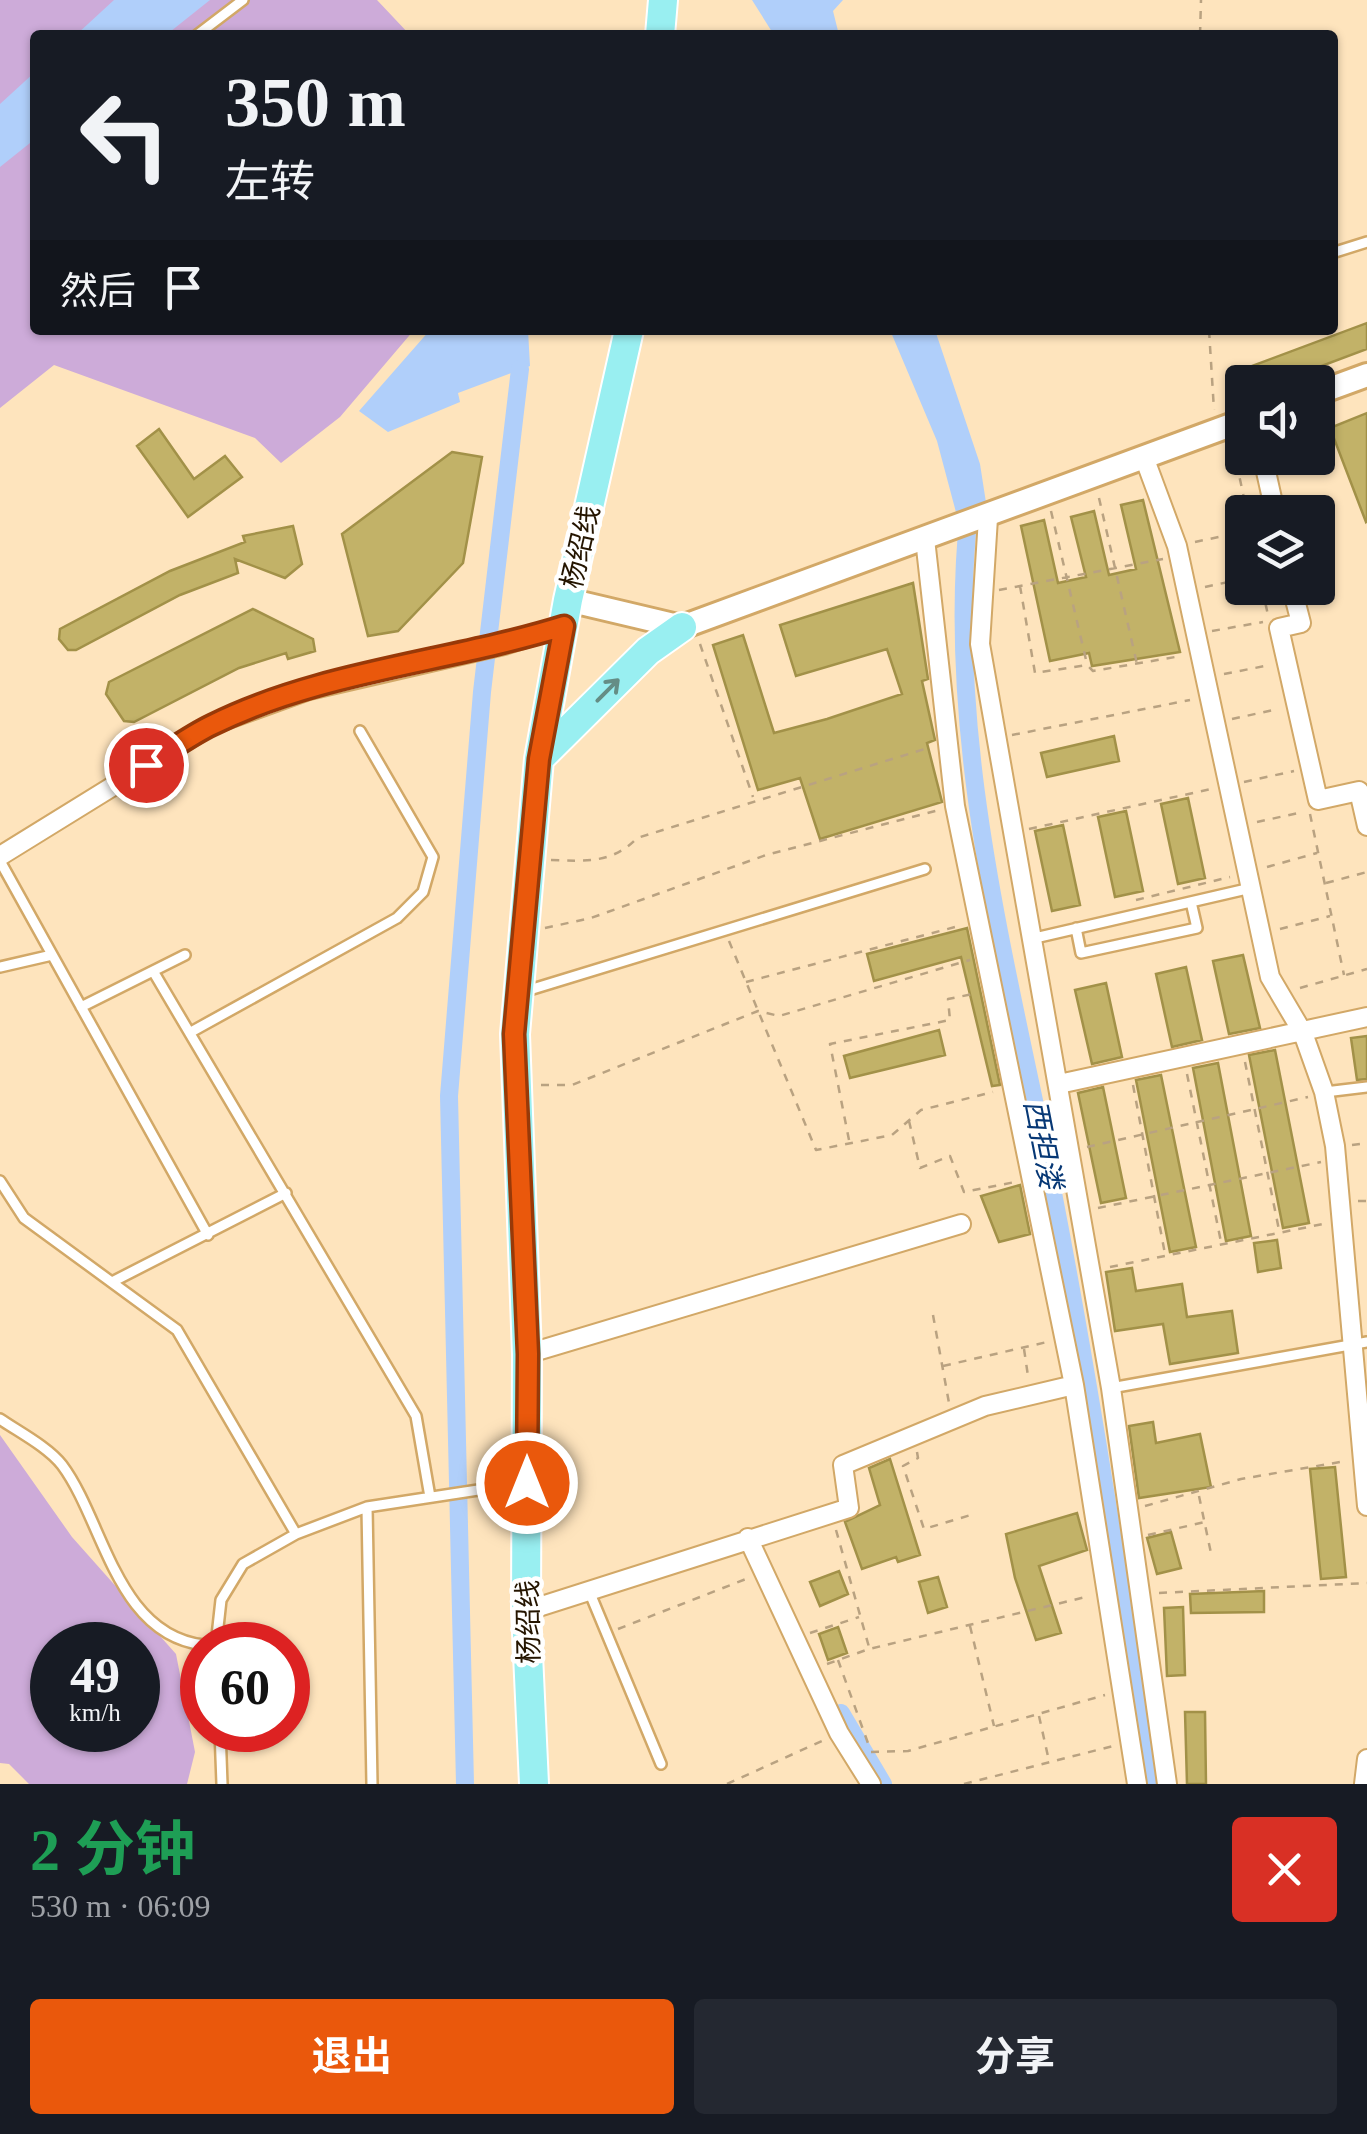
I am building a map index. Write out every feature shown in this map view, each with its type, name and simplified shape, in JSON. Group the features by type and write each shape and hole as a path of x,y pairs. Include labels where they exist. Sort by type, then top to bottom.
{"main road":[{"path":"661,30 664,0"},
{"name":"杨绍线","path":"534,1784 526,1611 528,1354 516,1085 518,993 539,759 566,613 629,335"},
{"path":"539,759 648,652 688,626"}],"street":[{"path":"1335,387 1367,375"},
{"path":"0,858 212,725 309,690 504,645 566,613 688,626 1225,427"},
{"path":"1144,457 1178,551 1270,977 1303,1033 1324,1092 1337,1159 1360,1342 1367,1506"},
{"path":"988,518 980,644 1112,1388 1167,1784"},
{"path":"925,539 955,806 1074,1384 1134,1742 1137,1784"},
{"path":"1296,605 1301,624 1279,628 1318,800 1359,791 1367,826"},
{"path":"1060,1084 1367,1017"},
{"path":"528,1354 961,1224"},
{"path":"526,1611 848,1508 843,1465 952,1420 1074,1384"},
{"path":"748,1538 797,1637 838,1733 871,1784"},
{"path":"1364,1784 1367,1759"}],"lane":[{"path":"204,30 243,0"},
{"path":"1338,251 1365,242 1367,255"},
{"path":"191,1032 397,918 423,892 432,857 360,731"},
{"path":"0,858 208,1235"},
{"path":"518,993 925,869"},
{"path":"1035,938 1191,902 1250,880"},
{"path":"1076,928 1082,953 1197,928 1191,902"},
{"path":"0,968 52,955"},
{"path":"81,1007 185,955"},
{"path":"153,971 416,1416 430,1497"},
{"path":"1324,1092 1367,1088"},
{"path":"0,1180 24,1218 177,1330 296,1534"},
{"path":"112,1282 286,1194"},
{"path":"1112,1388 1360,1342"},
{"path":"0,1418 61,1464 114,1573 143,1610 180,1641"},
{"path":"219,1622 221,1600 242,1564 296,1534 368,1507 527,1483"},
{"path":"368,1507 372,1784"},
{"path":"589,1590 662,1764"},
{"path":"221,1752 222,1784"}],"path":[{"path":"1200,0 1200,30"},
{"path":"1210,335 1225,407"},
{"path":"1094,477 1137,664"},
{"path":"1047,495 1087,664 1093,672 1137,664 1270,620"},
{"path":"983,593 1117,568 1225,537"},
{"path":"1187,591 1225,583"},
{"path":"1020,586 1035,672 1087,664"},
{"path":"688,626 754,799"},
{"path":"998,738 1210,687 1286,662"},
{"path":"1216,723 1296,705"},
{"path":"530,860 600,861 624,851 636,838 947,742"},
{"path":"1015,832 1310,767"},
{"path":"524,933 592,918 766,856 955,806"},
{"path":"1240,826 1309,810"},
{"path":"1129,902 1250,880 1318,853"},
{"path":"1325,884 1367,872"},
{"path":"1263,933 1331,915"},
{"path":"746,982 980,920"},
{"path":"724,930 816,1150 892,1136 921,1110 1014,1086"},
{"path":"516,1085 572,1084 758,1010 778,1016 986,955"},
{"path":"1279,994 1367,969"},
{"path":"850,1142 830,1044 950,1020 948,1000 994,989"},
{"path":"1242,1045 1280,1233"},
{"path":"1184,1058 1221,1244"},
{"path":"1130,1069 1166,1256"},
{"path":"1071,1150 1255,1111 1324,1092"},
{"path":"909,1120 920,1168 950,1156 964,1192 1031,1179"},
{"path":"1082,1212 1337,1159"},
{"path":"1091,1271 1344,1220"},
{"path":"933,1315 952,1420"},
{"path":"942,1366 1063,1337"},
{"path":"1024,1348 1031,1395"},
{"path":"914,1436 918,1458 903,1466 924,1529 974,1514"},
{"path":"1130,1510 1199,1494 1241,1479 1362,1458"},
{"path":"1199,1494 1212,1558"},
{"path":"832,1514 870,1649"},
{"path":"1134,1538 1205,1522"},
{"path":"607,1634 766,1570"},
{"path":"1142,1593 1367,1584"},
{"path":"810,1669 870,1649 1108,1592"},
{"path":"797,1637 860,1616"},
{"path":"970,1625 994,1727"},
{"path":"838,1660 871,1752 908,1751 1124,1690"},
{"path":"1039,1714 1049,1761"},
{"path":"728,1784 838,1733"},
{"path":"964,1784 1134,1742"}],"shaded area":[{"path":"0,0 377,0 405,30 30,30 30,335 410,335 340,417 281,463 255,438 54,365 0,408"},
{"path":"0,1435 72,1537 148,1622 30,1622 30,1752 160,1752 160,1636 176,1654 180,1675 180,1752 195,1752 187,1784 29,1784 9,1764 0,1763"}],"water":[{"path":"114,0 210,0 172,30 81,30"},
{"path":"752,0 843,0 833,11 838,30 771,30"},
{"path":"30,77 30,143 0,167 0,104"},
{"path":"426,335 528,335 530,366 458,393 460,402 388,432 359,411"},
{"path":"892,335 937,335 980,464 987,509 957,516 937,441"}],"building":[{"path":"1367,323 1367,349 1324,365 1255,365 1335,335"},
{"path":"1367,413 1366,522 1335,441 1335,426"},
{"path":"159,429 194,479 225,456 242,477 188,517 137,446"},
{"path":"452,452 482,457 463,563 398,631 368,636 342,534"},
{"path":"1143,500 1180,652 1092,666 1089,653 1050,661 1021,526 1044,520 1058,583 1086,577 1071,517 1094,511 1109,575 1136,569 1121,505"},
{"path":"293,526 302,564 285,578 235,559 238,573 180,595 76,650 68,650 59,639 60,629 170,571 245,542 243,536"},
{"path":"913,583 928,679 922,681 935,740 927,743 942,802 820,839 800,778 758,790 713,645 743,635 774,733 827,719 902,694 887,649 796,676 780,625"},
{"path":"253,609 313,639 315,651 288,659 286,653 239,668 134,722 124,721 106,694 109,682"},
{"path":"1114,736 1119,761 1047,777 1041,753"},
{"path":"1188,798 1205,878 1178,884 1161,804"},
{"path":"1126,811 1143,891 1115,897 1098,817"},
{"path":"1063,825 1080,905 1052,911 1035,831"},
{"path":"967,928 1000,1085 992,1086 961,957 874,981 867,954"},
{"path":"1243,955 1260,1028 1229,1034 1213,961"},
{"path":"1186,967 1202,1040 1172,1047 1156,974"},
{"path":"1106,983 1122,1057 1092,1064 1075,990"},
{"path":"939,1030 945,1055 850,1078 844,1056"},
{"path":"1367,1036 1367,1079 1357,1080 1351,1038"},
{"path":"1275,1050 1309,1223 1283,1228 1249,1055"},
{"path":"1218,1063 1251,1236 1226,1241 1193,1068"},
{"path":"1161,1075 1196,1247 1170,1252 1136,1080"},
{"path":"1103,1087 1126,1198 1101,1203 1078,1093"},
{"path":"1020,1185 1030,1234 999,1242 981,1196"},
{"path":"1277,1240 1281,1268 1258,1272 1254,1243"},
{"path":"1132,1268 1136,1291 1182,1284 1187,1317 1232,1311 1238,1353 1170,1364 1163,1324 1115,1331 1106,1272"},
{"path":"1153,1422 1156,1443 1200,1434 1211,1487 1139,1498 1129,1426"},
{"path":"890,1459 920,1555 898,1562 896,1557 862,1569 845,1522 880,1505 869,1468"},
{"path":"1335,1467 1346,1577 1321,1579 1310,1469"},
{"path":"1077,1513 1087,1550 1039,1566 1061,1633 1036,1640 1015,1578 1006,1534"},
{"path":"1171,1532 1181,1568 1157,1574 1147,1538"},
{"path":"839,1571 848,1594 820,1606 810,1582"},
{"path":"938,1577 947,1607 928,1613 919,1582"},
{"path":"1264,1591 1264,1612 1191,1613 1190,1594"},
{"path":"1183,1607 1185,1675 1167,1676 1164,1608"},
{"path":"838,1627 847,1653 828,1660 819,1634"},
{"path":"1185,1712 1205,1712 1206,1784 1187,1784"}],"waterway":[{"path":"465,1784 449,1096 482,692 520,369"},
{"name":"西担溇","path":"969,511 965,683 985,854 1067,1267 1151,1784"},
{"name":"西担溇","path":"841,1713 883,1784"}],"route":[{"path":"146,765 212,725 309,690 504,645 564,626 539,759 514,1034 528,1354 527,1483"}]}
